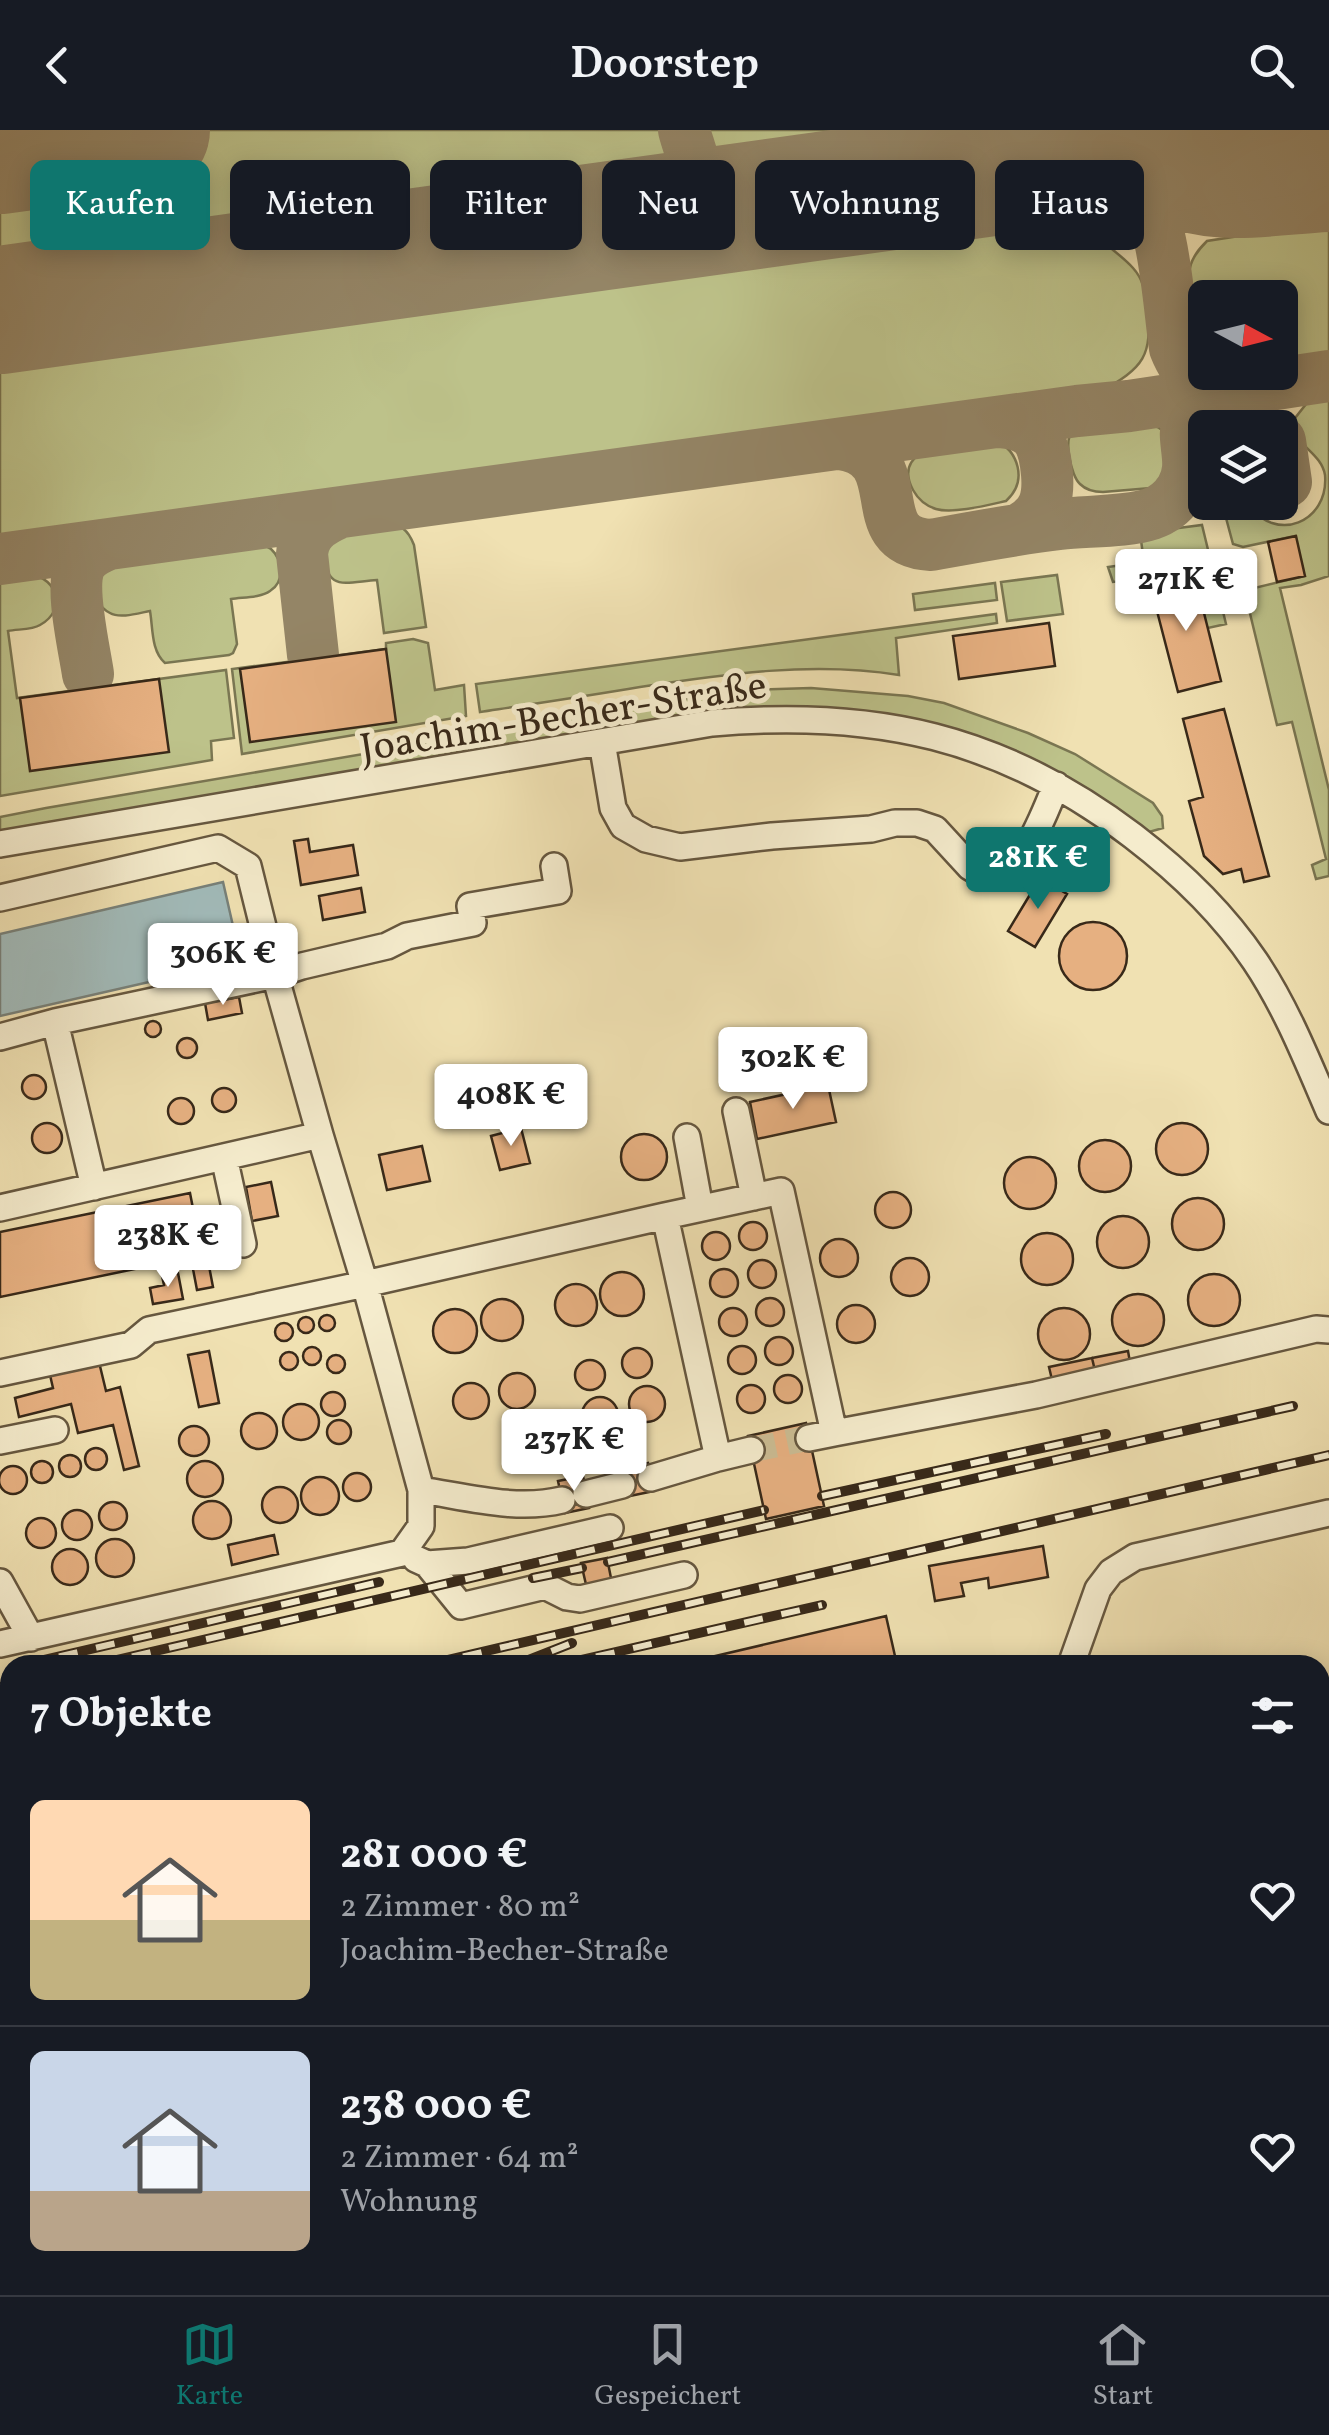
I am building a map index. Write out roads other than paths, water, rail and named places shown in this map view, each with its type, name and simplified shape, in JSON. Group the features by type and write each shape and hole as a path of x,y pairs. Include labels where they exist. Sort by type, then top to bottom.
{"street":[{"name":"Joachim-Becher-Straße","path":"0,844 712,723 816,719 913,732 966,744 1027,769 1110,819 1161,857 1218,912 1255,961 1329,1111"},
{"path":"602,742 613,808 623,826 646,840 680,847 918,823 935,829 970,867 987,877 1006,873 1016,862 1040,824 1056,786"},
{"path":"0,898 218,848 248,866 275,975 366,1284 421,1490 421,1526 402,1553"},
{"path":"0,1037 275,975 387,946 407,936 473,923 470,906 558,890 554,866"},
{"path":"55,1022 94,1187"},
{"path":"736,1111 754,1197"},
{"path":"0,1208 320,1135"},
{"path":"687,1137 700,1208"},
{"path":"224,1157 243,1244"},
{"path":"0,1373 131,1345 149,1330 790,1187 822,1435 1036,1395 1316,1328 1329,1330"},
{"path":"664,1216 718,1458"},
{"path":"0,1441 54,1430"},
{"path":"651,1478 751,1450"},
{"path":"421,1490 512,1504 548,1503 622,1485"},
{"path":"1075,1655 1098,1589 1122,1564 1150,1553 1329,1513"},
{"path":"427,1564 468,1561 610,1528"},
{"path":"0,1644 402,1553 427,1564 461,1606 545,1586 580,1598 684,1575"},
{"path":"0,1582 31,1638"}],"water":[{"path":"223,882 241,961 0,1016 0,934"}],"tunnel":[{"path":"751,1450 809,1438"}],"railway":[{"path":"608,1562 1293,1406"},
{"path":"822,1496 1106,1434"},
{"path":"469,1655 1329,1455"},
{"path":"138,1655 764,1510"},
{"path":"533,1578 582,1568"},
{"path":"65,1655 379,1582"},
{"path":"603,1655 822,1605"},
{"path":"541,1655 572,1643"}]}
